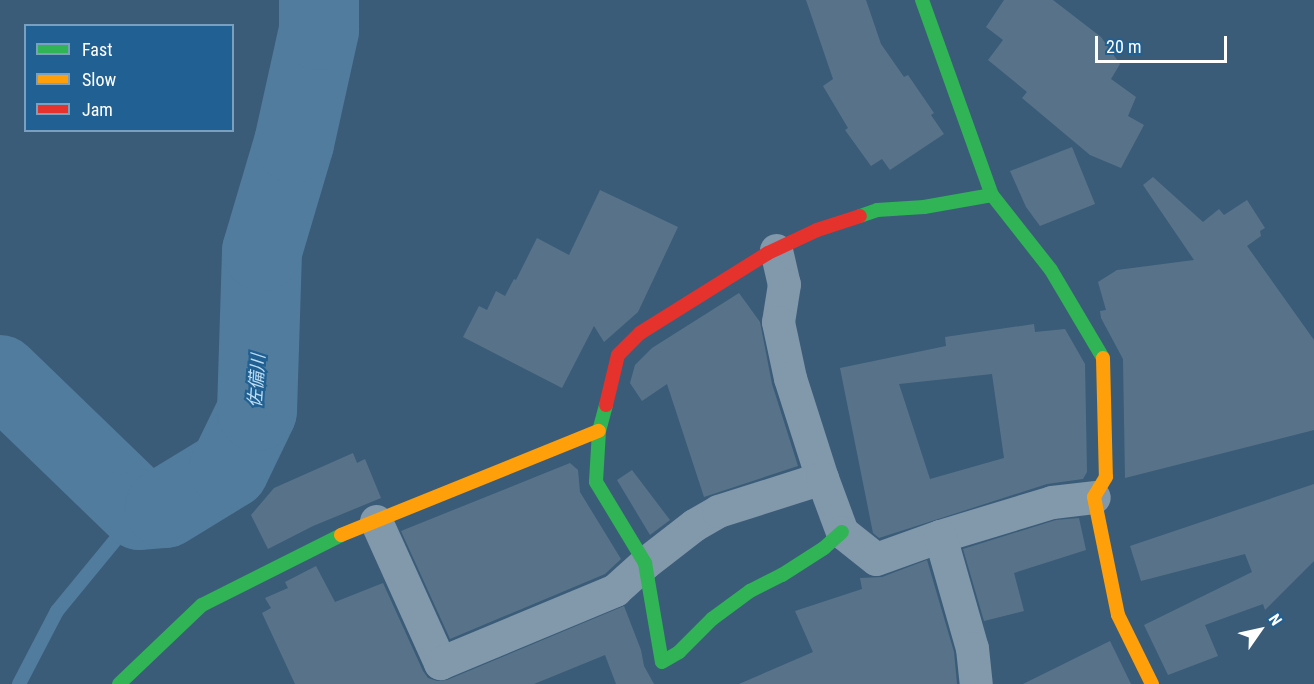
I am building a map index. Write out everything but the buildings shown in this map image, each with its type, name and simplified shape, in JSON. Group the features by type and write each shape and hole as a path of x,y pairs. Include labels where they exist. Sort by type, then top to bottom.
{"street":[{"path":"922,0 992,195 1051,270 1104,359 1106,477 1094,497 1118,615 1152,684"},
{"path":"843,532 824,548 782,575 750,591 712,620 679,652 662,662 645,563 596,482 599,431 618,355 640,333 776,250 817,230 877,210 924,207 992,195"},
{"path":"776,250 784,284 778,322 790,378 822,478 843,532 876,559 940,536 1053,502 1094,497"},
{"path":"119,684 202,605 320,543 599,431"},
{"path":"376,521 440,663 615,590 694,525 718,511 822,478"},
{"path":"940,536 972,648 976,684"}],"waterway":[{"name":"佐備川","path":"0,375 140,510 165,508 229,469 257,411 262,251 294,143 319,30 319,0"},
{"path":"19,684 57,611 140,510"}],"traffic: fast":[{"path":"922,0 992,195 1051,270 1103,358"},
{"path":"860,216 877,210 924,207 992,195"},
{"path":"606,405 599,431 596,482 645,563 662,662 679,652 712,619 750,591 782,575 824,548 842,532"},
{"path":"119,684 202,605 341,535"}],"traffic: slow":[{"path":"1103,358 1106,477 1094,497 1118,615 1152,684"},
{"path":"341,535 599,431"}],"traffic: jam":[{"path":"606,405 618,355 640,333 768,253 817,230 860,216"}]}
